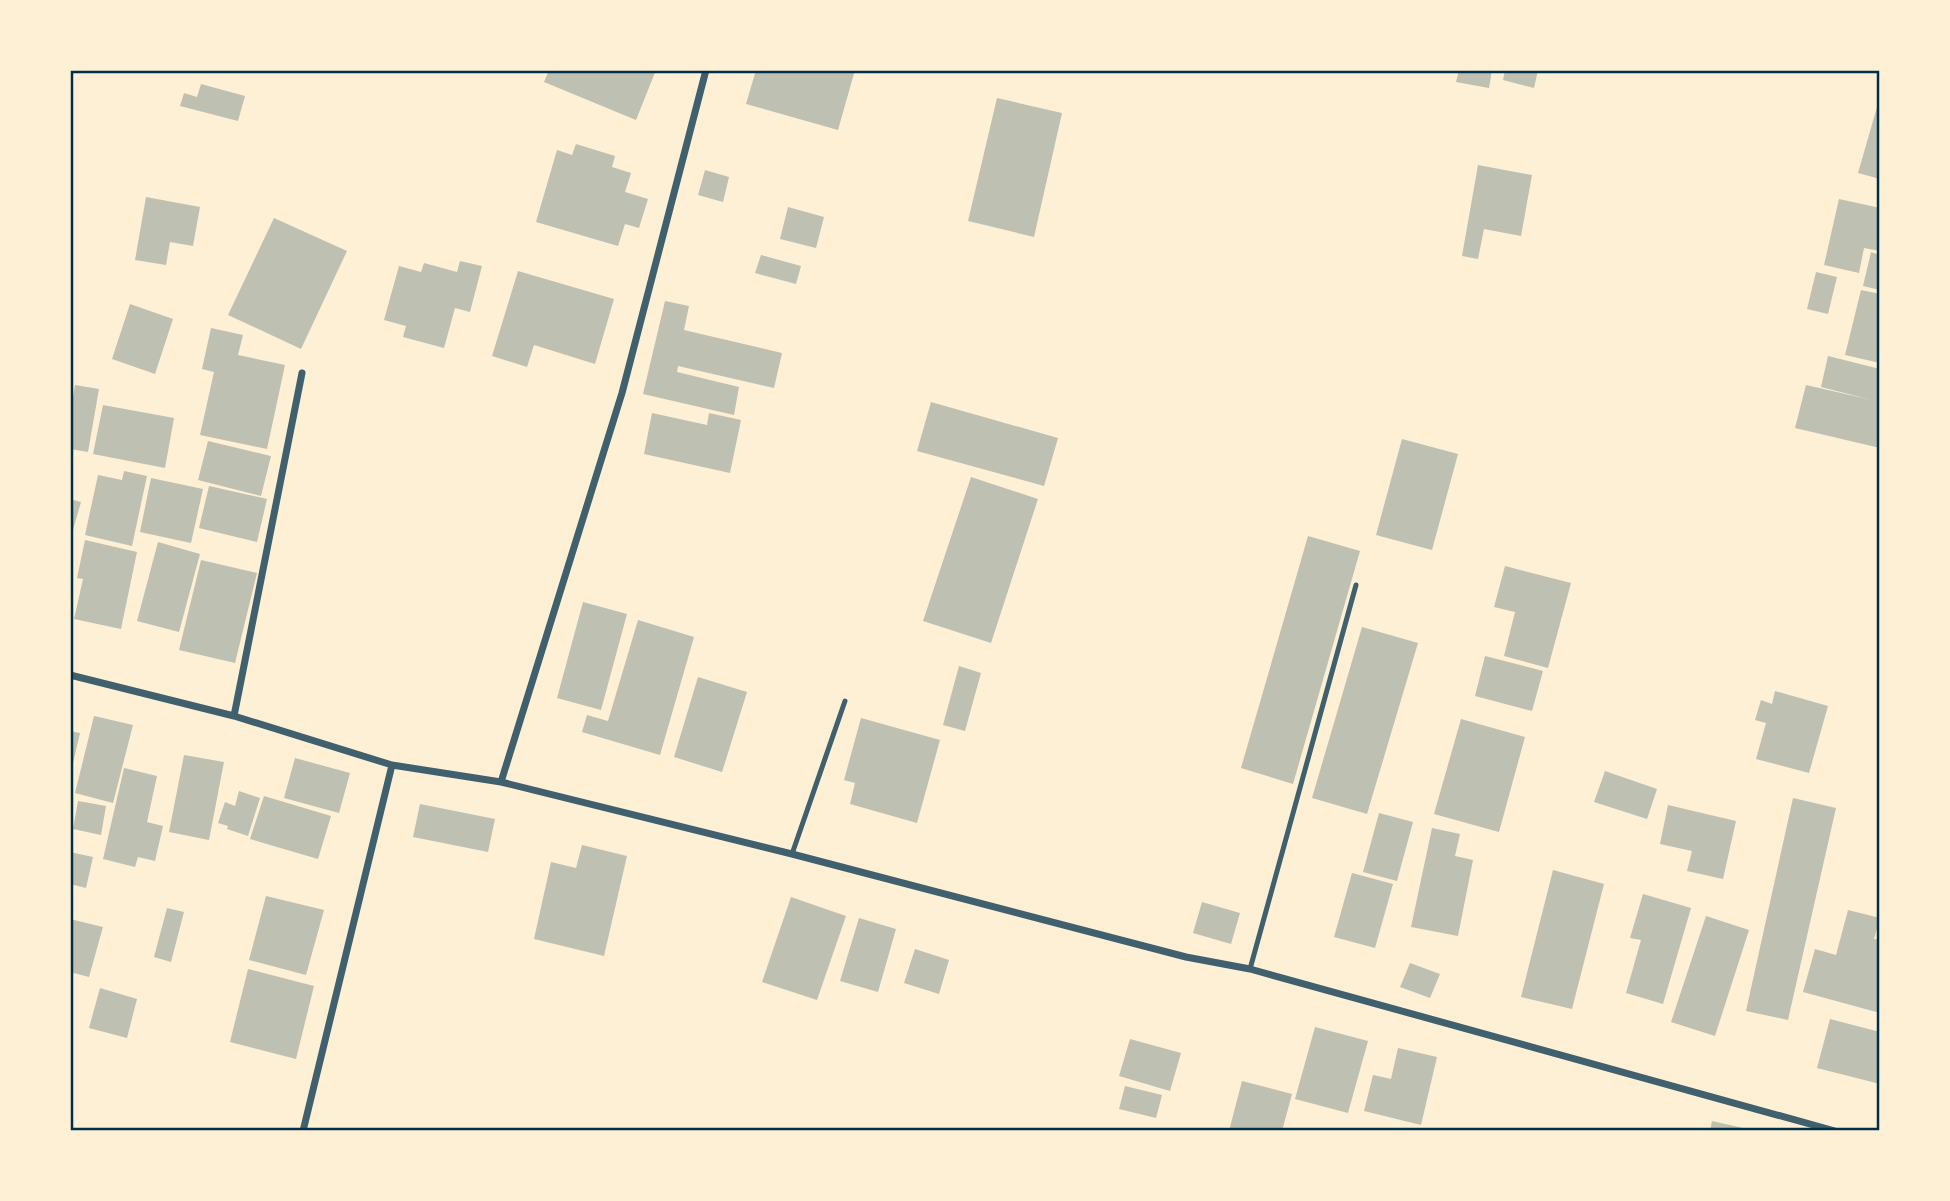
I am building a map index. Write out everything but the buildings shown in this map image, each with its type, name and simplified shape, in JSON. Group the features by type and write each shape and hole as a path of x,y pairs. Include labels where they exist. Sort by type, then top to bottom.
{"street":[{"path":"501,782 622,393 706,70"},
{"path":"234,716 302,373"},
{"path":"70,675 234,716 392,765 501,782 792,854 1186,957 1250,969 1835,1131"},
{"path":"303,1131 392,765"}],"lane":[{"path":"1250,969 1356,586"},
{"path":"792,854 845,701"}]}
